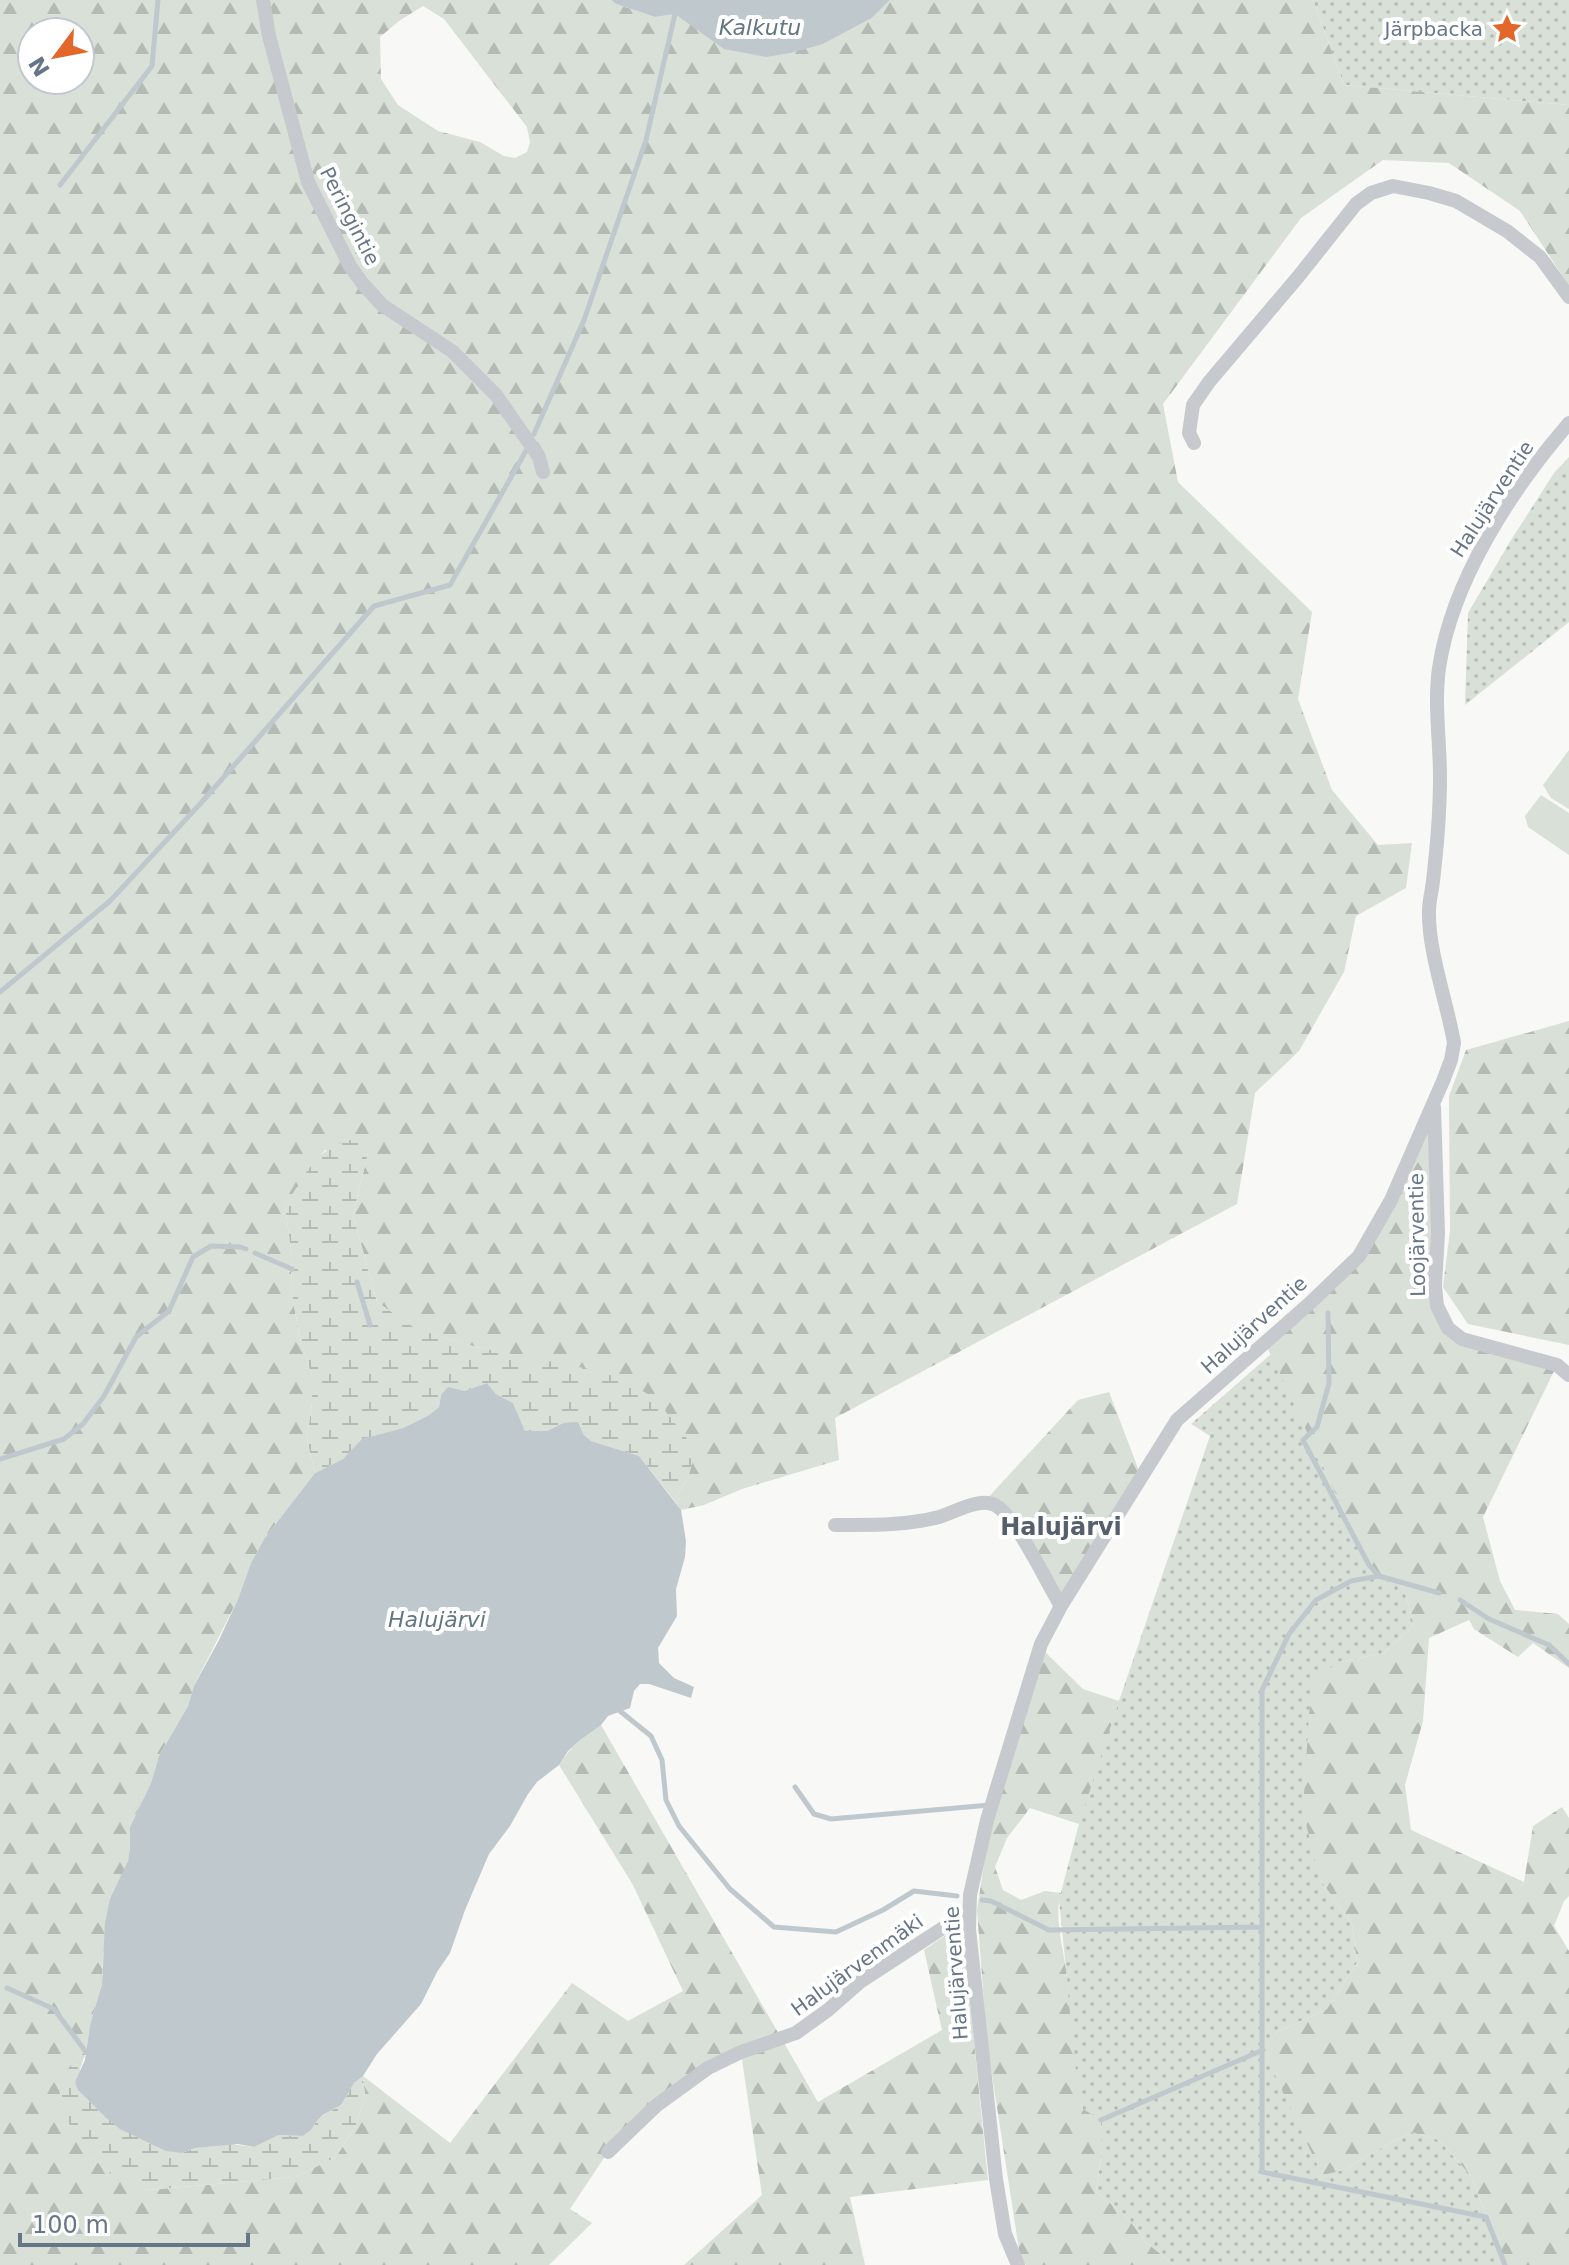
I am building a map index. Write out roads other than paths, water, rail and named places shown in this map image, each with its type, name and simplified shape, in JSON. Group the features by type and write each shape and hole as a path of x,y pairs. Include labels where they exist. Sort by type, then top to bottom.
{"street":[{"name":"Peringintie","path":"263,0 269,36 308,182 350,266 382,305 452,351 496,395 539,457 543,472"},
{"path":"1194,443 1189,433 1193,405 1209,382 1356,204 1371,193 1393,186 1456,201 1507,231 1540,257 1569,297"},
{"name":"Halujärventie","path":"1018,2265 1005,2234 996,2179 969,1929 970,1895 991,1805 1041,1644 1061,1606 1177,1420 1359,1256 1391,1200 1434,1104 1451,1060 1454,1043 1430,933 1428,909 1433,883 1440,777 1436,723 1439,668 1450,620 1472,566 1529,474 1569,423"},
{"name":"Loojärventie","path":"1434,1104 1437,1306 1448,1328 1462,1339 1557,1365 1569,1375"},
{"path":"835,1525 905,1524 943,1516 984,1502 996,1505 1010,1519 1061,1606"},
{"name":"Halujärvenmäki","path":"608,2152 657,2105 708,2068 741,2052 796,2033 860,1982 969,1911"}],"water":[{"name":"Kalkutu","path":"611,0 890,0 872,18 823,44 766,57 724,49 675,14 655,17"},
{"name":"Halujärvi","path":"487,1383 496,1394 513,1403 525,1431 547,1431 563,1423 578,1422 583,1434 591,1441 639,1456 681,1510 686,1541 676,1589 677,1616 658,1648 659,1663 674,1678 694,1687 691,1698 640,1684 634,1691 630,1708 608,1716 568,1751 559,1765 537,1782 489,1854 450,1953 421,2004 354,2083 341,2105 323,2115 303,2136 279,2135 254,2147 238,2144 195,2148 182,2153 166,2151 120,2129 78,2090 75,2082 85,2060 90,2025 102,1984 105,1923 110,1899 128,1861 130,1827 151,1783 159,1756 188,1706 194,1686 219,1640 264,1539 315,1473 343,1459 362,1439 403,1428 429,1415 439,1407 441,1395 448,1387 464,1391"}],"waterway":[{"path":"60,185 152,66 158,0"},
{"path":"534,434 584,320 646,140 675,14 672,12"},
{"path":"0,992 110,901 201,803 374,606 450,585 527,449"},
{"path":"0,1459 64,1439 83,1424 104,1396 136,1337 169,1311 193,1257 211,1246 246,1249"},
{"path":"255,1253 292,1269"},
{"path":"357,1282 370,1325"},
{"path":"1328,1313 1329,1383 1317,1427 1303,1440 1369,1565 1378,1575"},
{"path":"1439,1593 1379,1576 1351,1581 1316,1600 1289,1634 1262,1690 1262,2172 1486,2217 1505,2265"},
{"path":"1460,1600 1489,1619 1549,1645 1569,1664"},
{"path":"620,1711 651,1736 662,1760 666,1800 679,1826 730,1889 774,1927 836,1932 914,1891 957,1896"},
{"path":"795,1787 814,1814 831,1819 990,1805"},
{"path":"982,1900 991,1901 1049,1930 1262,1927"},
{"path":"7,1988 54,2009 86,2052"},
{"path":"1101,2120 1263,2050"}],"place":[{"name":"Järpbacka","path":"1507,29"}],"district":[{"name":"Halujärvi","path":"1061,1527"}]}
